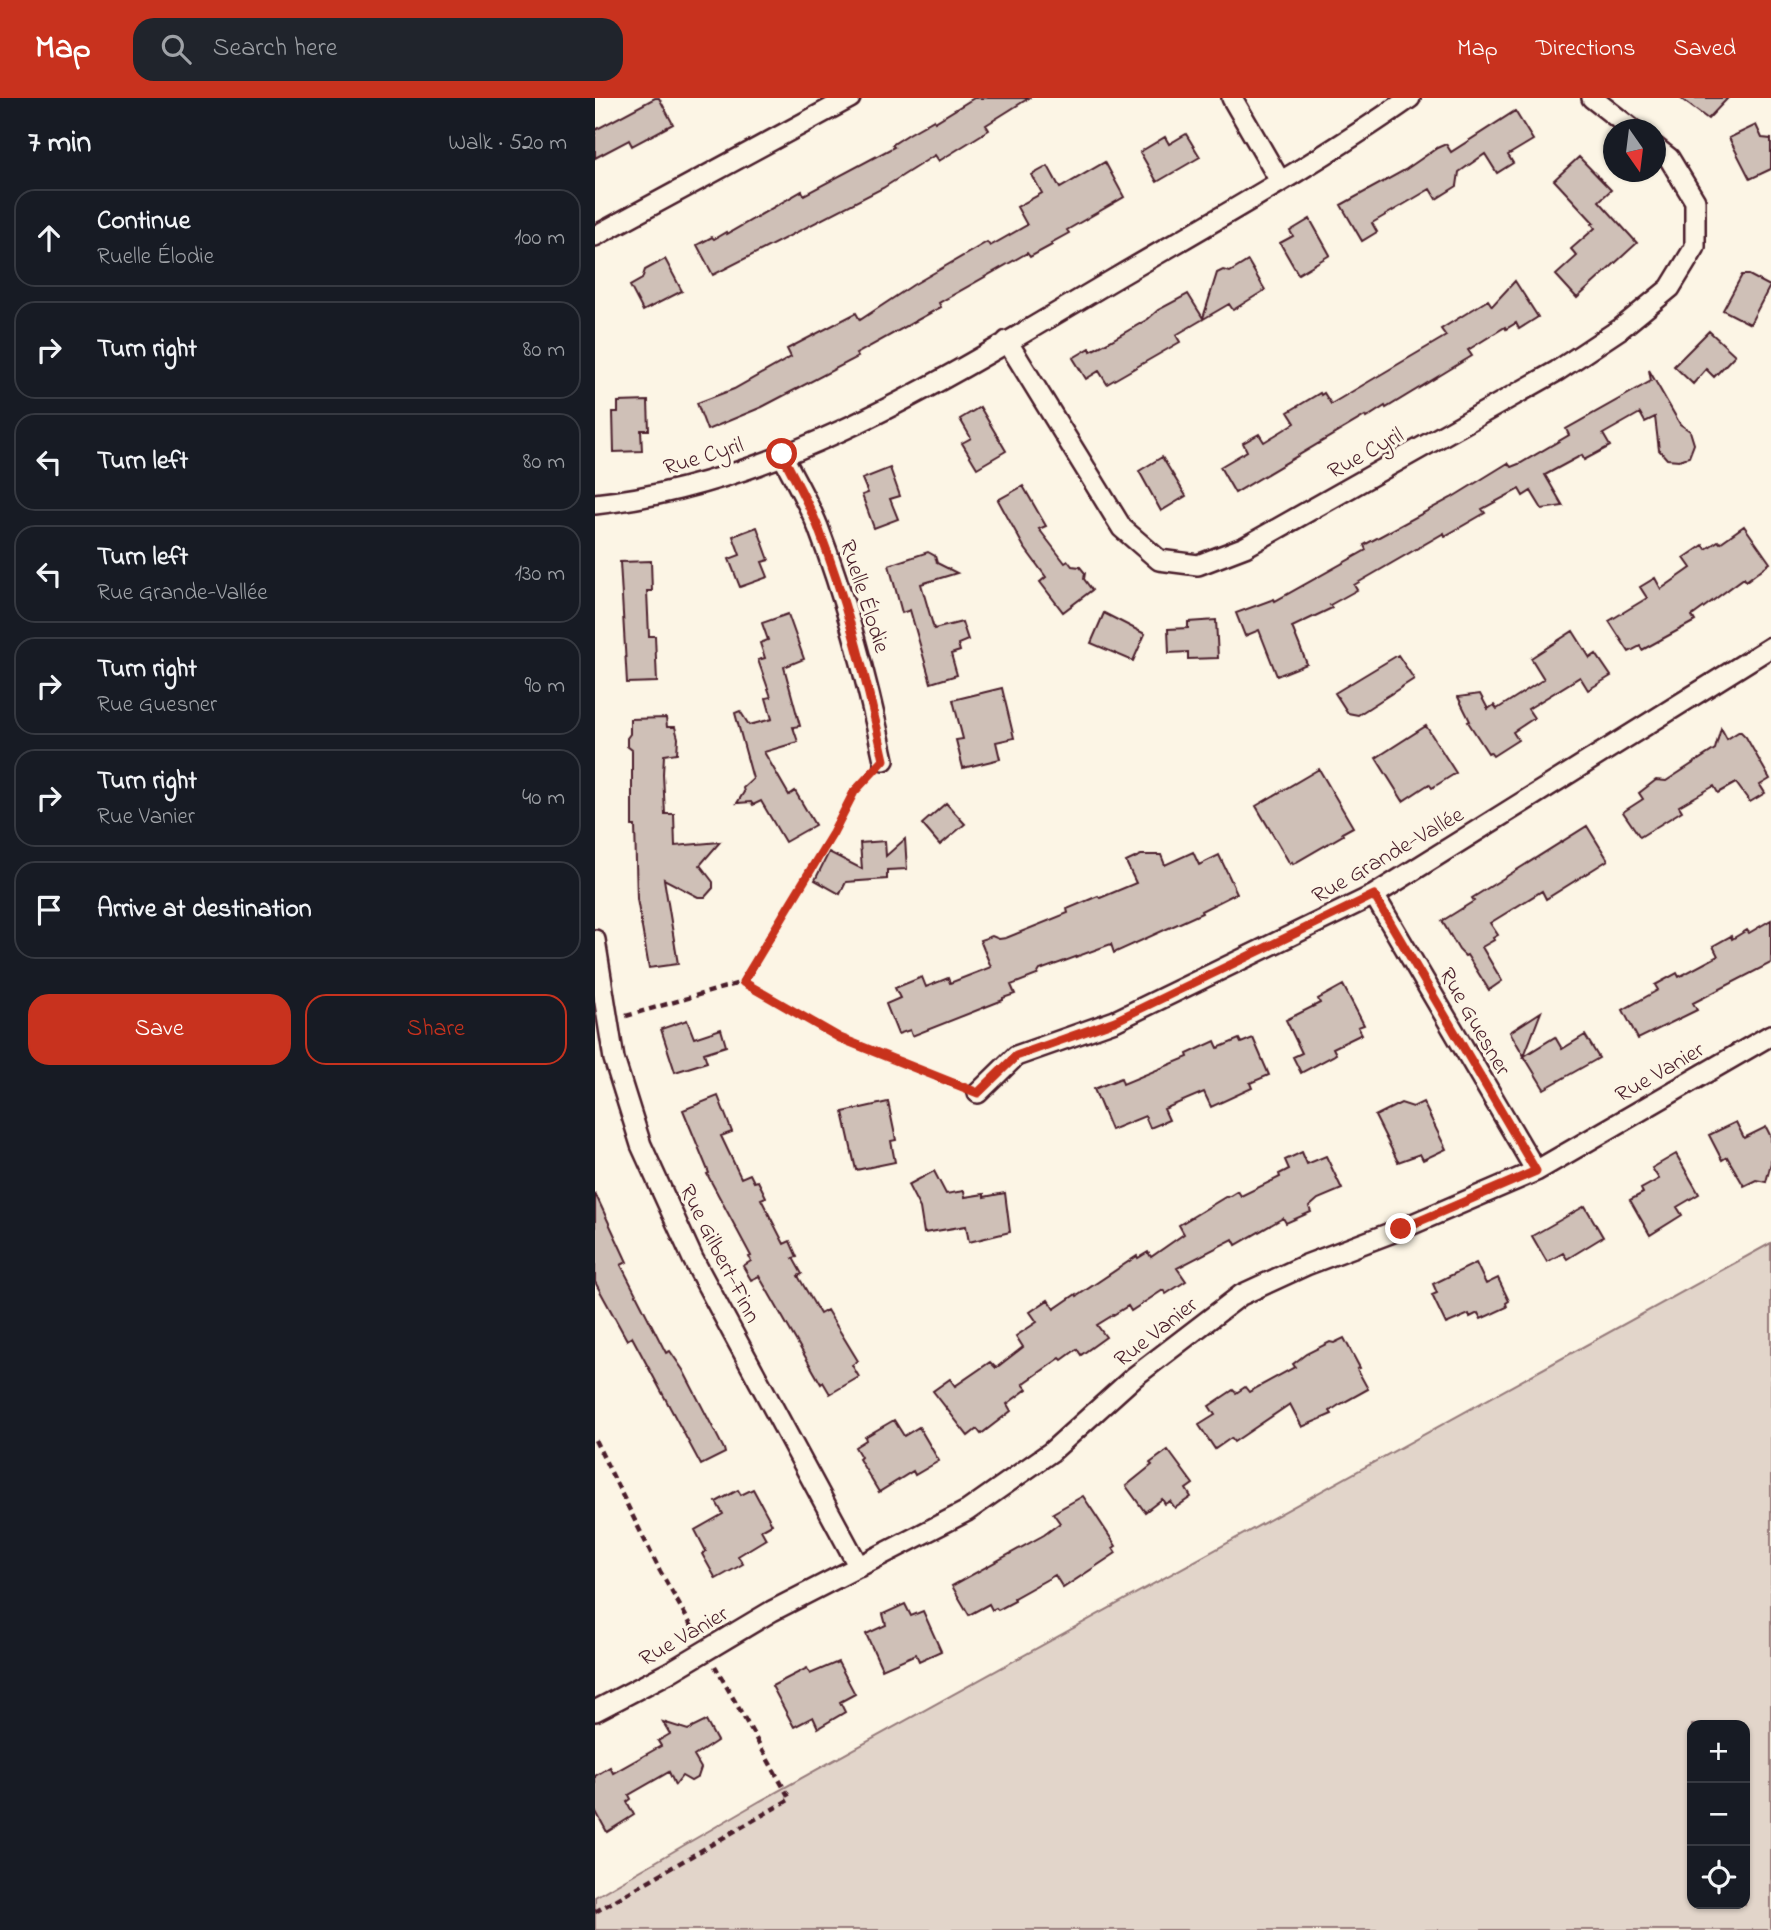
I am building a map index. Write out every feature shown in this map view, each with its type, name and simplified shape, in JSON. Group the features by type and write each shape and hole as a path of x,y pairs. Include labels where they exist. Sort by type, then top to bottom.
{"street":[{"path":"1232,98 1280,181"},
{"name":"Rue Cyril","path":"595,504 634,500 713,480 875,414 943,380 1280,181 1410,98"},
{"path":"1592,98 1619,119"},
{"path":"595,236 840,100"},
{"name":"Rue Cyril","path":"1007,341 1122,528 1159,560 1198,565 1245,547 1557,371 1620,330 1670,288 1695,247 1695,201 1666,156"},
{"name":"Ruelle Élodie","path":"782,454 817,524 845,601 863,665 884,760"},
{"name":"Rue Grande-Vallée","path":"978,1093 1016,1056 1115,1021 1374,895 1771,647"},
{"name":"Rue Guesner","path":"1374,895 1536,1171"},
{"name":"Rue Gilbert-Finn","path":"595,940 614,1059 641,1144 693,1259 859,1567"},
{"name":"Rue Vanier","path":"595,1711 668,1673 772,1611 967,1511 1051,1452 1134,1377 1241,1295 1305,1265 1401,1229 1536,1171 1771,1035"}],"path":[{"path":"608,1021 743,982 833,833 854,792 884,760"},
{"path":"743,982 840,1038 978,1093"},
{"path":"595,1440 660,1571 790,1799 595,1912"}],"shaded area":[{"path":"1771,1243 1771,1930 595,1930 595,1897 760,1801"}],"building":[{"path":"659,98 673,124 632,146 629,140 595,158 595,130"},
{"path":"974,98 1029,98 986,125 989,130 939,161 935,155 883,188 713,275 697,245 712,237 714,239 726,232 727,234 802,191 804,195 894,147 892,145 909,134"},
{"path":"1680,98 1728,98 1708,119"},
{"path":"1515,111 1533,140 1508,155 1513,163 1497,173 1485,154 1459,172 1457,186 1436,199 1430,189 1372,223 1377,232 1362,241 1341,205 1405,170 1437,148 1446,144 1451,152"},
{"path":"1756,125 1762,138 1771,139 1771,169 1750,179 1729,138"},
{"path":"1186,134 1200,157 1157,182 1140,152 1165,137 1169,144"},
{"path":"1579,157 1611,190 1599,201 1637,243 1577,298 1556,275 1577,256 1571,249 1595,228 1592,224 1594,223 1554,180"},
{"path":"1105,162 1124,197 1067,230 1069,233 1051,243 1052,245 1030,257 1027,253 939,303 941,307 856,354 858,357 762,407 707,430 697,403 734,389 791,357 787,349 856,313 860,320 987,242 990,246 1027,225 1017,207 1042,193 1032,175 1048,166 1060,188"},
{"path":"1310,219 1330,255 1298,274 1280,243 1293,236 1290,231"},
{"path":"665,259 682,291 643,311 630,286 642,279 645,270"},
{"path":"1248,261 1265,290 1233,310 1229,304 1176,335 1180,342 1107,384 1099,371 1086,379 1073,358 1110,341 1188,294 1203,318 1217,273 1223,270 1230,272"},
{"path":"1742,275 1749,275 1770,286 1750,324 1723,310"},
{"path":"1515,281 1538,317 1519,329 1516,323 1506,329 1505,327 1468,350 1472,356 1235,493 1220,467 1247,451 1243,443 1259,434 1264,442 1295,423 1288,412 1320,393 1324,393 1331,404 1446,336 1441,329 1488,300 1492,306"},
{"path":"1709,331 1735,355 1714,377 1706,369 1693,384 1674,366"},
{"path":"1649,370 1680,424 1690,431 1694,444 1689,457 1667,459 1659,450 1655,417 1645,422 1640,413 1603,434 1610,446 1584,460 1582,455 1545,475 1563,506 1542,509 1531,491 1523,496 1519,489 1482,509 1485,513 1445,536 1444,533 1354,585 1357,590 1330,605 1332,608 1292,627 1307,664 1277,676 1259,630 1245,636 1236,613 1274,599 1275,601 1366,550 1364,545 1451,498 1508,463 1511,467 1521,463 1569,435 1566,429 1651,381"},
{"path":"648,401 649,430 641,430 642,451 614,452 613,412 618,412 618,402"},
{"path":"980,407 1006,451 977,468 962,443 971,438 960,419"},
{"path":"1162,457 1186,496 1161,511 1139,471"},
{"path":"890,468 900,496 890,499 898,519 874,528 862,495 868,493 862,479"},
{"path":"1023,486 1046,526 1039,529 1065,563 1068,561 1072,566 1080,567 1092,590 1063,612 1040,582 1046,577 1024,547 998,500"},
{"path":"1744,526 1770,563 1746,581 1744,578 1692,616 1695,621 1642,650 1640,646 1629,652 1609,621 1647,598 1640,587 1655,578 1661,589 1691,568 1684,558 1703,545 1706,549 1718,541 1720,543"},
{"path":"757,527 769,560 762,562 768,577 740,587 729,559 740,555 733,536"},
{"path":"928,552 935,556 937,563 957,573 921,584 934,629 962,622 968,640 958,644 960,651 951,654 957,675 931,683 910,610 902,613 889,565"},
{"path":"651,561 652,591 647,591 649,636 655,636 657,682 627,683 620,562"},
{"path":"1104,613 1145,634 1133,661 1091,643"},
{"path":"788,614 804,659 784,667 800,726 793,727 798,742 764,752 789,795 795,791 815,825 785,842 761,801 753,805 751,802 737,803 744,792 743,788 753,779 735,713 740,711 749,725 772,719 766,698 771,697 758,660 765,658 760,643 768,640 762,623"},
{"path":"1216,620 1218,658 1188,659 1188,652 1169,653 1168,629 1188,628 1188,622"},
{"path":"1573,631 1590,658 1596,654 1611,676 1588,690 1580,677 1528,709 1534,718 1513,732 1518,740 1493,756 1488,753 1468,722 1470,721 1458,697 1480,694 1488,709 1494,705 1497,709 1544,679 1531,658"},
{"path":"1398,655 1414,679 1358,715 1348,713 1335,693"},
{"path":"1002,688 1014,738 996,742 1000,759 963,768 956,740 963,739 953,700"},
{"path":"666,718 667,727 675,727 678,738 677,753 664,755 663,774 665,814 674,814 675,846 720,842 700,865 713,882 713,888 705,897 698,897 664,879 678,964 649,968 637,899 635,826 632,826 632,750 627,746 627,738 630,734 630,719"},
{"path":"1426,726 1456,773 1432,788 1429,784 1403,801 1376,758"},
{"path":"1721,728 1727,739 1740,731 1746,737 1770,779 1760,785 1765,793 1750,802 1736,783 1718,793 1714,786 1679,806 1682,811 1640,837 1623,812 1643,799 1639,793 1656,780 1666,781 1715,749"},
{"path":"1319,769 1353,827 1290,864 1256,806"},
{"path":"946,803 965,824 940,845 922,824"},
{"path":"1587,826 1608,860 1546,899 1542,891 1490,923 1498,935 1482,947 1502,981 1489,990 1467,955 1459,950 1442,921 1474,901 1472,898"},
{"path":"905,839 907,869 887,870 887,879 846,882 840,894 815,880 829,852 862,869 860,843 885,841 886,856"},
{"path":"1193,852 1199,865 1219,855 1237,893 1201,911 1202,913 1114,953 1111,944 1040,970 1037,975 1011,985 1015,994 1003,1000 912,1036 910,1030 898,1034 886,1004 900,998 895,988 922,977 926,987 948,978 950,983 991,967 980,940 992,936 1006,938 1068,913 1067,909 1136,883 1126,862 1141,855 1161,855 1165,865"},
{"path":"1771,920 1771,963 1693,1003 1697,1010 1638,1039 1623,1010 1658,990 1655,985 1677,973 1679,977 1718,956 1713,946 1747,930 1749,933"},
{"path":"1343,985 1364,1025 1358,1027 1362,1034 1333,1048 1336,1054 1301,1073 1293,1057 1302,1053 1286,1020 1320,1003 1318,999"},
{"path":"1541,1012 1524,1056 1510,1032"},
{"path":"687,1020 694,1038 721,1029 726,1046 704,1053 707,1062 675,1072 661,1029"},
{"path":"1585,1035 1599,1058 1544,1089 1524,1056 1555,1037 1562,1049"},
{"path":"1253,1038 1269,1075 1250,1083 1252,1088 1211,1107 1204,1092 1164,1109 1169,1120 1150,1128 1145,1116 1111,1130 1094,1089 1121,1078 1123,1084 1188,1057 1187,1054 1215,1041 1218,1048 1239,1039 1241,1043"},
{"path":"718,1096 732,1132 721,1136 741,1178 750,1174 754,1182 758,1181 766,1197 761,1199 784,1244 790,1241 797,1257 793,1258 802,1274 798,1276 820,1314 827,1310 858,1361 852,1365 859,1377 830,1394 823,1382 821,1384 759,1276 751,1280 743,1266 751,1261 751,1256 707,1174 709,1173 683,1110"},
{"path":"888,1102 896,1140 891,1141 895,1162 856,1170 843,1112"},
{"path":"1423,1102 1446,1149 1423,1160 1420,1154 1398,1162 1375,1116 1401,1103 1413,1107"},
{"path":"1736,1122 1744,1138 1766,1127 1771,1137 1771,1163 1766,1182 1756,1180 1744,1186 1727,1157 1722,1160 1709,1135"},
{"path":"1302,1152 1307,1164 1326,1156 1342,1189 1318,1199 1309,1207 1311,1212 1286,1223 1283,1218 1236,1245 1233,1239 1177,1268 1186,1281 1166,1294 1163,1290 1131,1311 1128,1306 1097,1325 1106,1337 1081,1355 1077,1349 1062,1360 1060,1358 1023,1384 1027,1389 1007,1404 1011,1411 981,1434 977,1429 968,1436 933,1391 950,1379 955,1386 990,1362 996,1368 1023,1347 1016,1336 1037,1322 1030,1312 1048,1300 1054,1309 1137,1256 1138,1258 1148,1252 1151,1257 1184,1234 1179,1225 1227,1196 1238,1191 1241,1196 1280,1177 1279,1174 1289,1169 1285,1160"},
{"path":"1676,1154 1699,1194 1677,1207 1682,1215 1650,1235 1630,1200 1643,1193 1641,1189 1659,1179 1652,1168"},
{"path":"934,1171 946,1194 964,1191 965,1197 984,1194 984,1197 1005,1193 1010,1232 969,1242 966,1226 924,1233 920,1208 908,1185"},
{"path":"595,1193 627,1262 621,1265 666,1353 670,1351 683,1370 724,1449 725,1453 701,1465 632,1337 627,1340 595,1282"},
{"path":"1585,1206 1603,1237 1567,1259 1563,1253 1547,1262 1532,1236"},
{"path":"1476,1263 1486,1284 1498,1278 1509,1301 1506,1303 1507,1307 1481,1319 1478,1313 1470,1317 1469,1314 1446,1324 1432,1295 1437,1293 1433,1284"},
{"path":"1344,1338 1368,1389 1330,1411 1332,1414 1302,1427 1290,1404 1234,1442 1231,1438 1215,1449 1199,1425 1215,1415 1209,1406 1233,1390 1236,1393 1245,1387 1249,1392 1295,1367 1293,1364 1306,1354"},
{"path":"894,1420 904,1436 919,1427 939,1461 915,1475 913,1471 879,1492 859,1459 861,1457 855,1447 866,1440 865,1437"},
{"path":"1168,1450 1193,1484 1186,1489 1191,1497 1175,1508 1170,1501 1165,1504 1162,1499 1145,1512 1126,1486"},
{"path":"753,1489 772,1524 761,1530 766,1539 738,1556 743,1564 716,1579 702,1554 706,1551 695,1530 723,1514 716,1502 738,1490 741,1495"},
{"path":"1083,1496 1116,1546 1113,1548 1116,1553 1063,1588 1055,1575 998,1610 992,1610 989,1604 969,1615 952,1586 1044,1535 1060,1523 1053,1513"},
{"path":"905,1604 911,1616 923,1611 941,1651 919,1661 916,1654 882,1669 866,1634 886,1625 883,1614"},
{"path":"838,1662 855,1694 840,1702 845,1712 818,1728 813,1717 794,1727 772,1686 807,1668 810,1674"},
{"path":"706,1721 717,1741 694,1756 701,1768 698,1777 691,1781 682,1776 675,1785 669,1772 629,1795 631,1799 627,1802 634,1815 607,1832 595,1810 595,1776 610,1767 613,1773 661,1746 658,1741 670,1734 663,1722 688,1730"}],"route":[{"path":"782,454 817,524 845,601 863,665 884,760 854,792 833,833 743,982 840,1038 978,1093 1016,1056 1115,1021 1374,895 1536,1171 1401,1229"}]}
